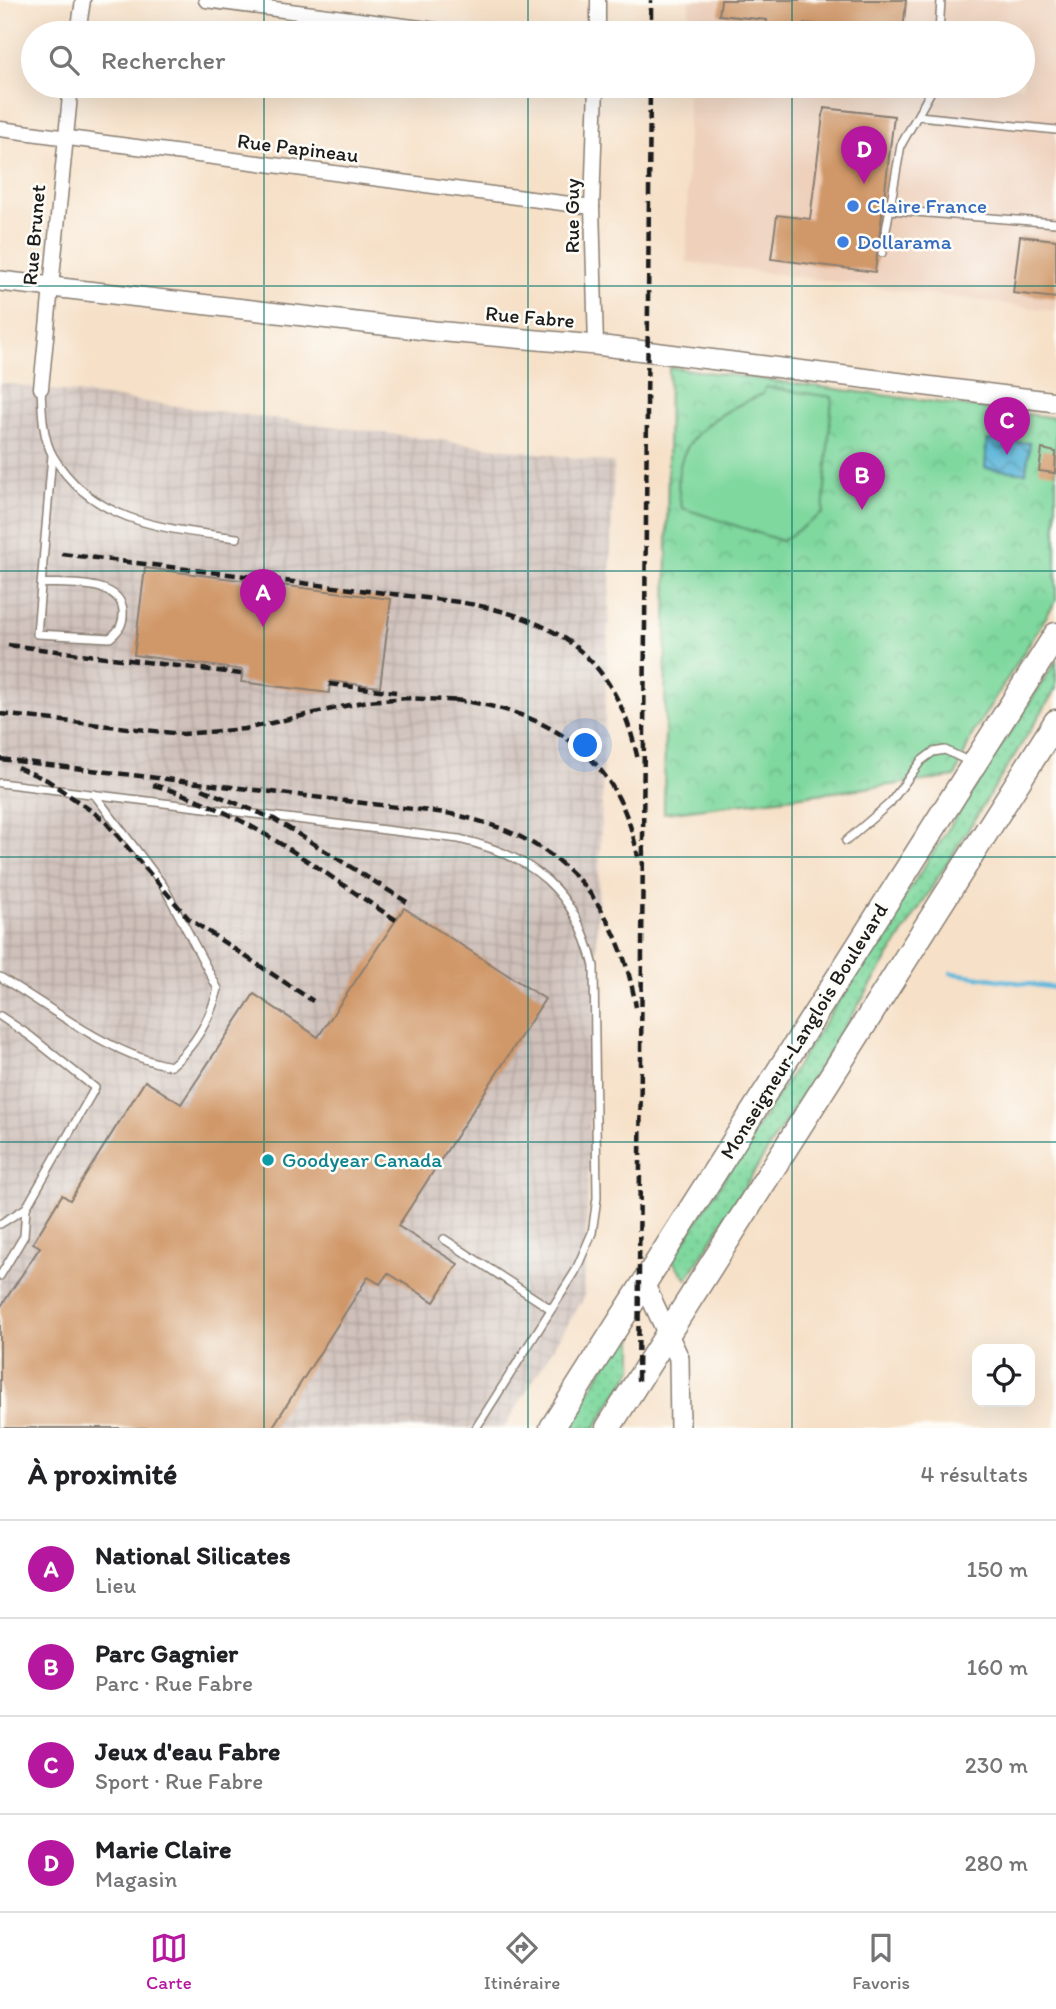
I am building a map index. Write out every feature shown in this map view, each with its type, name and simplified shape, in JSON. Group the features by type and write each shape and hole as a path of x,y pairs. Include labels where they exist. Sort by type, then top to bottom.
{"highway":[{"name":"Monseigneur-Langlois Boulevard","path":"552,1428 1056,635"},
{"path":"608,1428 1056,722"}],"street":[{"path":"80,21 83,0"},
{"path":"206,0 367,21"},
{"path":"598,0 598,21"},
{"name":"Rue Brunet","path":"41,388 69,98"},
{"name":"Rue Guy","path":"596,98 592,208 596,345"},
{"name":"Rue Papineau","path":"0,129 592,208"},
{"name":"Rue Fabre","path":"0,281 434,331 596,345 1056,402"},
{"path":"644,1283 669,1333 680,1366 680,1428"}],"lane":[{"path":"940,21 942,0"},
{"path":"882,253 901,145 928,98"},
{"path":"919,116 1056,130"},
{"path":"890,210 1056,223"},
{"path":"41,388 43,418 52,455 37,634 110,638 119,630 124,617 122,603 114,594 101,587 42,583"},
{"path":"52,455 85,491 128,520 153,527 237,538"},
{"path":"846,841 890,803 921,761 933,752 945,750 974,764"},
{"path":"0,783 467,841 524,864 567,900 583,932 594,966 597,1198 587,1247 476,1428"},
{"path":"0,977 123,1052 148,1062 171,1066 185,1055 211,1014 218,989 174,902 94,794"},
{"path":"0,1016 30,1036 95,1088 26,1208 24,1236 0,1276"},
{"path":"0,1224 26,1208"},
{"path":"444,1239 551,1309"}],"shaded area":[{"path":"689,0 1056,0 1056,311 687,262 688,98 1035,98 1035,21 689,21"},
{"path":"0,383 614,463 584,1298 504,1428 0,1428"}],"green space":[{"path":"669,367 1056,418 1056,601 972,735 955,777 664,813"},
{"path":"765,387 832,397 823,513 782,541 682,508 678,485 680,466 686,449 697,435 710,422 726,412 763,394"},
{"path":"1056,661 1056,689 687,1279 672,1260"},
{"path":"633,1321 633,1369 595,1428 566,1428"}],"water":[{"path":"987,440 1030,443 1026,473 985,468"}],"building":[{"path":"721,0 906,0 904,21 767,21 719,15"},
{"path":"824,108 894,116 875,272 771,259 777,215 810,219"},
{"path":"1020,236 1056,240 1056,298 1013,293"},
{"path":"1042,449 1056,452 1055,473 1039,471"},
{"path":"145,568 391,599 380,687 330,681 329,693 241,682 243,670 134,655"},
{"name":"Goodyear Canada","path":"404,908 545,999 398,1226 458,1264 434,1302 388,1273 380,1284 368,1277 272,1428 0,1428 0,1308 40,1247 33,1243 62,1195 70,1200 145,1081 181,1104 254,994 318,1037"}],"waterway":[{"path":"951,973 1056,988"}],"railway":[{"path":"651,0 651,21"},
{"path":"638,1381 650,98"},
{"path":"62,554 459,602 526,619 577,648 598,669 615,694 628,724 638,760"},
{"path":"8,645 242,674"},
{"path":"329,684 396,692"},
{"path":"0,714 182,734 245,729 367,701 408,698 464,701"},
{"path":"455,700 522,715 551,728 576,745 597,766 615,792 629,822 638,857"},
{"path":"0,759 446,813 485,823 520,837 550,855 576,877 597,903 614,933 627,968 636,1007"},
{"path":"17,767 47,780 103,819 189,919 313,1001"},
{"path":"153,785 185,795 248,825 396,920"},
{"path":"202,789 274,819 407,902"}],"place":[{"name":"Marie Claire","path":"864,184"},
{"name":"Claire France","path":"853,206"},
{"name":"Dollarama","path":"843,242"},
{"name":"Jeux d'eau Fabre","path":"1007,455"},
{"name":"Parc Gagnier","path":"862,510"},
{"name":"National Silicates","path":"263,627"},
{"name":"Goodyear Canada","path":"268,1160"}]}
